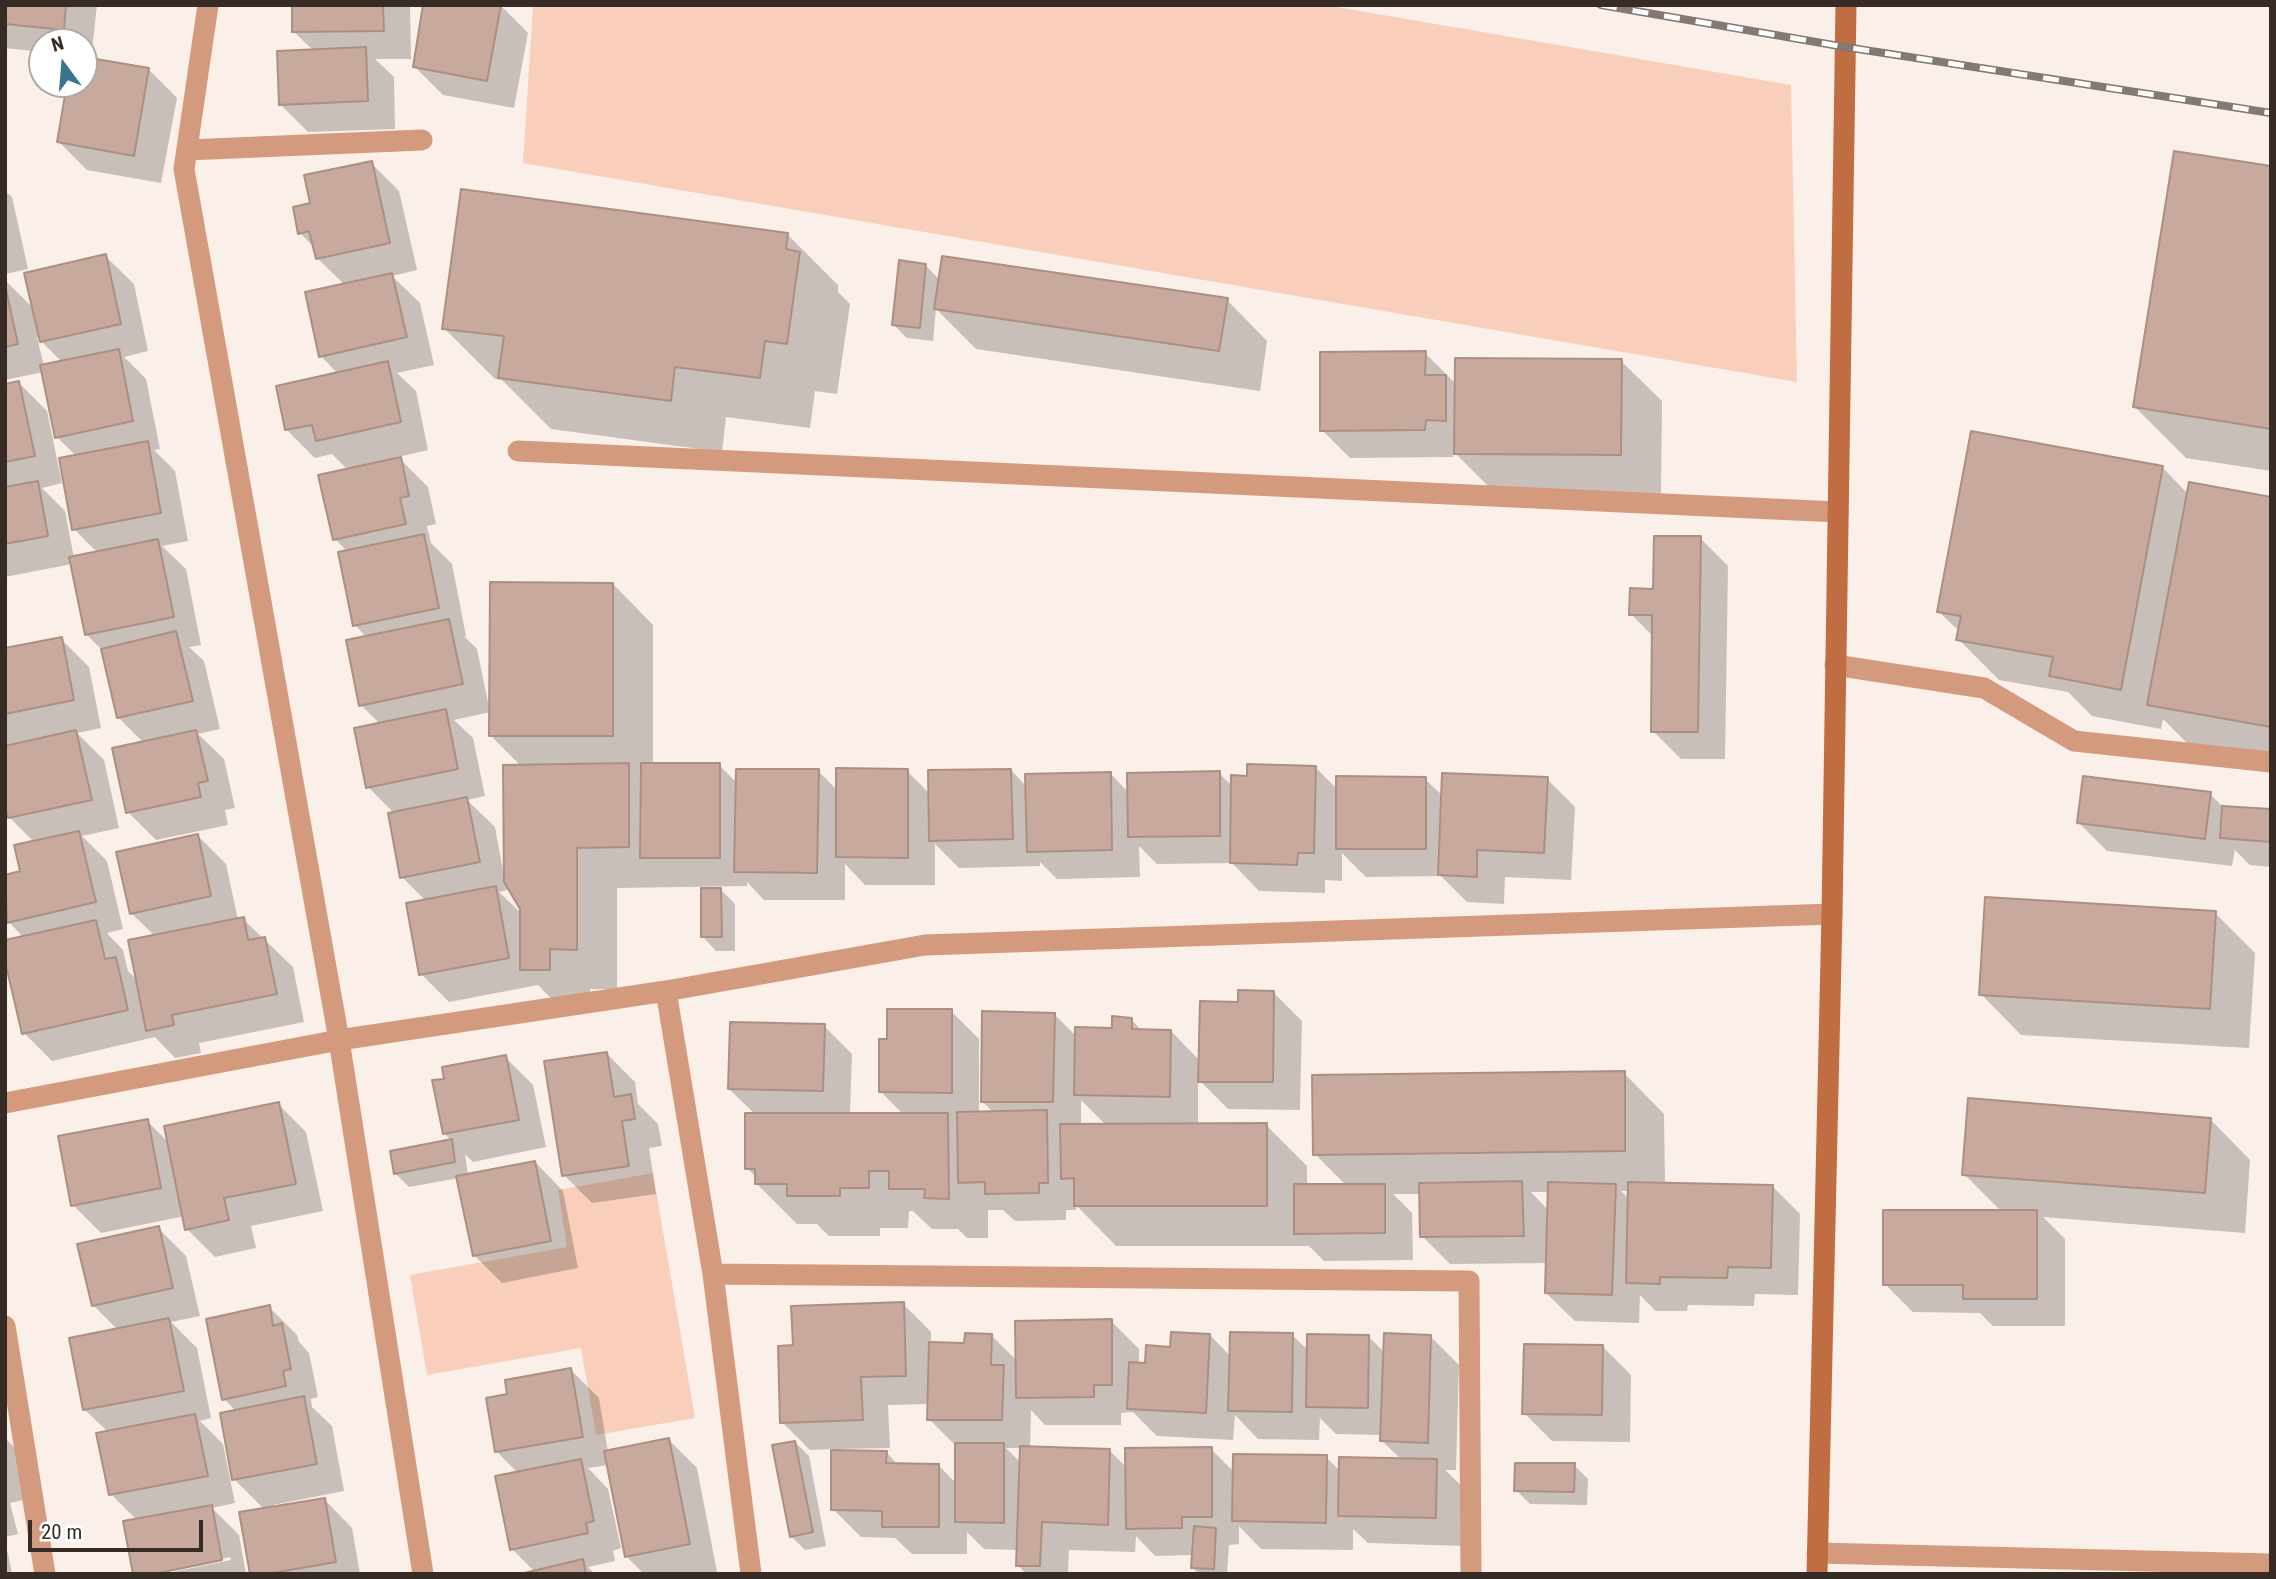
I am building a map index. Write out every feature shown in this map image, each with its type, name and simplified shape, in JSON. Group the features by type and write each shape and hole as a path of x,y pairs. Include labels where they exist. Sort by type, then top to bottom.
{"street":[{"path":"208,5 184,169 339,1040 423,1574"},
{"path":"1846,5 1832,914 1817,1564 2271,1564"},
{"path":"187,150 422,139"},
{"path":"518,451 1838,512"},
{"path":"1835,665 1984,688 2074,741 2271,762"},
{"path":"5,1103 339,1040 666,991 925,945 1832,914"},
{"path":"666,991 713,1274 751,1574"},
{"path":"713,1274 1469,1281 1471,1574"},
{"path":"5,1326 45,1574"}],"shaded area":[{"path":"533,5 1325,5 1791,85 1797,382 523,163"},
{"path":"653,1173 695,1418 596,1435 581,1348 427,1375 410,1275 567,1247 558,1190"}],"building":[{"path":"5,5 66,5 64,28 5,24"},
{"path":"292,5 383,5 384,31 292,32"},
{"path":"423,5 501,5 487,81 413,67"},
{"path":"366,47 368,101 279,105 277,51"},
{"path":"98,59 149,68 134,156 57,142 65,98 98,98"},
{"path":"2174,151 2271,166 2271,429 2133,407"},
{"path":"372,161 390,243 316,259 309,231 298,234 293,207 310,203 304,175"},
{"path":"461,189 788,233 786,249 800,252 787,344 765,341 760,378 675,367 671,401 498,378 504,336 442,329"},
{"path":"106,254 121,324 40,342 24,273"},
{"path":"942,256 1228,298 1219,351 934,309"},
{"path":"899,260 926,264 920,328 892,325"},
{"path":"392,273 407,337 319,357 305,292"},
{"path":"5,285 18,344 5,347"},
{"path":"119,349 133,421 55,438 40,365"},
{"path":"1426,351 1425,375 1446,375 1446,421 1426,420 1425,430 1320,431 1320,352"},
{"path":"1455,358 1622,359 1621,455 1454,454"},
{"path":"388,361 401,422 316,441 312,425 285,430 276,386"},
{"path":"19,381 35,456 5,462 5,384"},
{"path":"1971,431 2163,466 2121,690 2049,676 2053,657 1956,640 1961,616 1937,612"},
{"path":"148,441 161,513 72,530 59,458"},
{"path":"401,457 409,496 400,498 406,524 333,540 318,475"},
{"path":"38,481 48,536 5,544 5,487"},
{"path":"2189,482 2271,497 2271,727 2147,705"},
{"path":"424,534 439,608 353,626 338,552"},
{"path":"1654,536 1701,536 1698,732 1651,732 1652,615 1629,615 1630,588 1653,589"},
{"path":"158,539 174,617 85,635 69,557"},
{"path":"490,582 613,583 613,736 489,736"},
{"path":"449,619 463,684 359,706 346,640"},
{"path":"176,631 193,701 117,718 101,649"},
{"path":"62,637 74,700 5,714 5,648"},
{"path":"446,709 458,769 366,788 354,728"},
{"path":"76,730 92,800 8,818 5,807 5,746"},
{"path":"196,730 208,781 198,783 201,797 126,813 112,748"},
{"path":"629,763 629,847 577,848 577,950 550,949 550,970 520,970 520,909 504,882 503,765"},
{"path":"641,763 720,763 720,858 640,858"},
{"path":"1247,764 1316,766 1314,853 1298,853 1297,865 1230,863 1231,775 1247,776"},
{"path":"836,768 908,769 908,858 836,857"},
{"path":"736,769 819,769 817,873 734,872"},
{"path":"1011,769 1013,839 929,841 928,770"},
{"path":"1220,771 1220,836 1128,837 1127,773"},
{"path":"1111,772 1112,850 1027,852 1025,774"},
{"path":"1442,773 1548,777 1544,853 1477,850 1477,877 1438,875"},
{"path":"1336,776 1426,777 1426,849 1336,849"},
{"path":"2083,776 2211,792 2205,839 2077,823"},
{"path":"467,797 480,862 400,878 388,813"},
{"path":"2222,806 2271,809 2271,842 2220,838"},
{"path":"79,831 96,902 7,923 5,875 20,871 14,845"},
{"path":"198,834 211,896 130,914 116,852"},
{"path":"496,886 509,958 419,975 406,903"},
{"path":"701,888 721,888 722,937 701,937"},
{"path":"1985,897 2216,911 2210,1009 1979,995"},
{"path":"244,917 248,940 265,937 277,994 172,1015 174,1025 146,1031 128,940"},
{"path":"96,920 105,959 116,957 128,1010 22,1034 5,961 5,940"},
{"path":"1238,990 1274,991 1273,1082 1198,1082 1200,1001 1238,1002"},
{"path":"887,1009 952,1009 952,1093 879,1092 879,1039 887,1039"},
{"path":"982,1011 1055,1013 1053,1102 981,1102"},
{"path":"1112,1016 1132,1018 1132,1029 1171,1030 1170,1097 1074,1095 1075,1027 1112,1028"},
{"path":"730,1022 825,1024 823,1091 728,1089"},
{"path":"607,1052 614,1097 631,1094 635,1119 622,1121 629,1166 562,1176 544,1061"},
{"path":"506,1055 519,1120 443,1134 432,1080 444,1079 442,1067"},
{"path":"1625,1071 1625,1151 1313,1155 1312,1075"},
{"path":"1968,1098 2211,1118 2205,1193 1962,1175"},
{"path":"279,1102 296,1184 224,1198 229,1220 185,1230 164,1126"},
{"path":"1047,1110 1048,1183 1039,1183 1039,1193 985,1194 985,1182 958,1183 957,1112"},
{"path":"745,1113 948,1113 949,1199 924,1198 925,1189 889,1189 889,1171 869,1171 869,1188 840,1188 840,1196 787,1196 787,1184 755,1184 755,1169 745,1169"},
{"path":"148,1119 161,1188 71,1206 58,1136"},
{"path":"1267,1123 1267,1206 1074,1206 1074,1178 1061,1179 1060,1124"},
{"path":"452,1139 455,1162 394,1174 390,1151"},
{"path":"535,1161 551,1241 473,1256 456,1176"},
{"path":"1522,1181 1524,1236 1420,1237 1419,1183"},
{"path":"1548,1182 1616,1184 1612,1295 1545,1293"},
{"path":"1628,1182 1773,1185 1771,1268 1728,1267 1727,1278 1660,1277 1660,1284 1626,1283"},
{"path":"1294,1184 1385,1184 1385,1233 1294,1234"},
{"path":"1883,1210 2037,1210 2037,1299 1963,1299 1963,1285 1883,1285"},
{"path":"159,1226 173,1288 92,1306 77,1244"},
{"path":"904,1302 906,1376 861,1377 863,1420 780,1423 778,1346 793,1345 791,1306"},
{"path":"270,1305 273,1326 282,1323 291,1369 283,1371 286,1386 222,1400 206,1319"},
{"path":"169,1318 184,1391 83,1410 69,1338"},
{"path":"1112,1319 1112,1385 1094,1385 1094,1397 1016,1398 1015,1321"},
{"path":"1171,1332 1210,1334 1206,1413 1127,1409 1129,1362 1145,1363 1146,1345 1170,1347"},
{"path":"1230,1332 1293,1333 1292,1412 1228,1411"},
{"path":"965,1333 992,1334 991,1365 1004,1365 1002,1420 927,1420 929,1342 964,1343"},
{"path":"1384,1333 1431,1335 1428,1443 1380,1441"},
{"path":"1307,1334 1369,1335 1368,1408 1306,1407"},
{"path":"1524,1344 1603,1345 1602,1415 1522,1414"},
{"path":"571,1368 583,1437 495,1452 486,1398 507,1394 505,1380"},
{"path":"304,1396 317,1464 232,1480 220,1413"},
{"path":"195,1414 208,1476 109,1495 96,1433"},
{"path":"669,1438 690,1544 625,1557 604,1451"},
{"path":"795,1441 813,1532 790,1537 772,1445"},
{"path":"955,1443 1004,1443 1004,1523 955,1522"},
{"path":"1020,1446 1110,1449 1108,1525 1042,1522 1040,1566 1016,1566"},
{"path":"1212,1447 1212,1517 1182,1517 1182,1528 1126,1529 1125,1448"},
{"path":"831,1450 887,1451 886,1463 939,1464 939,1527 882,1527 882,1511 831,1510"},
{"path":"1233,1454 1327,1455 1326,1523 1232,1521"},
{"path":"1339,1457 1437,1459 1436,1518 1338,1516"},
{"path":"581,1459 594,1521 586,1523 588,1533 510,1550 495,1476"},
{"path":"1515,1463 1575,1463 1574,1492 1514,1491"},
{"path":"325,1498 336,1562 267,1574 250,1574 239,1512"},
{"path":"212,1505 222,1560 154,1574 133,1574 123,1521"},
{"path":"1194,1526 1216,1528 1214,1569 1191,1568"},
{"path":"583,1559 586,1574 520,1574"}],"railway":[{"path":"1601,5 1845,47 2271,113"}]}
